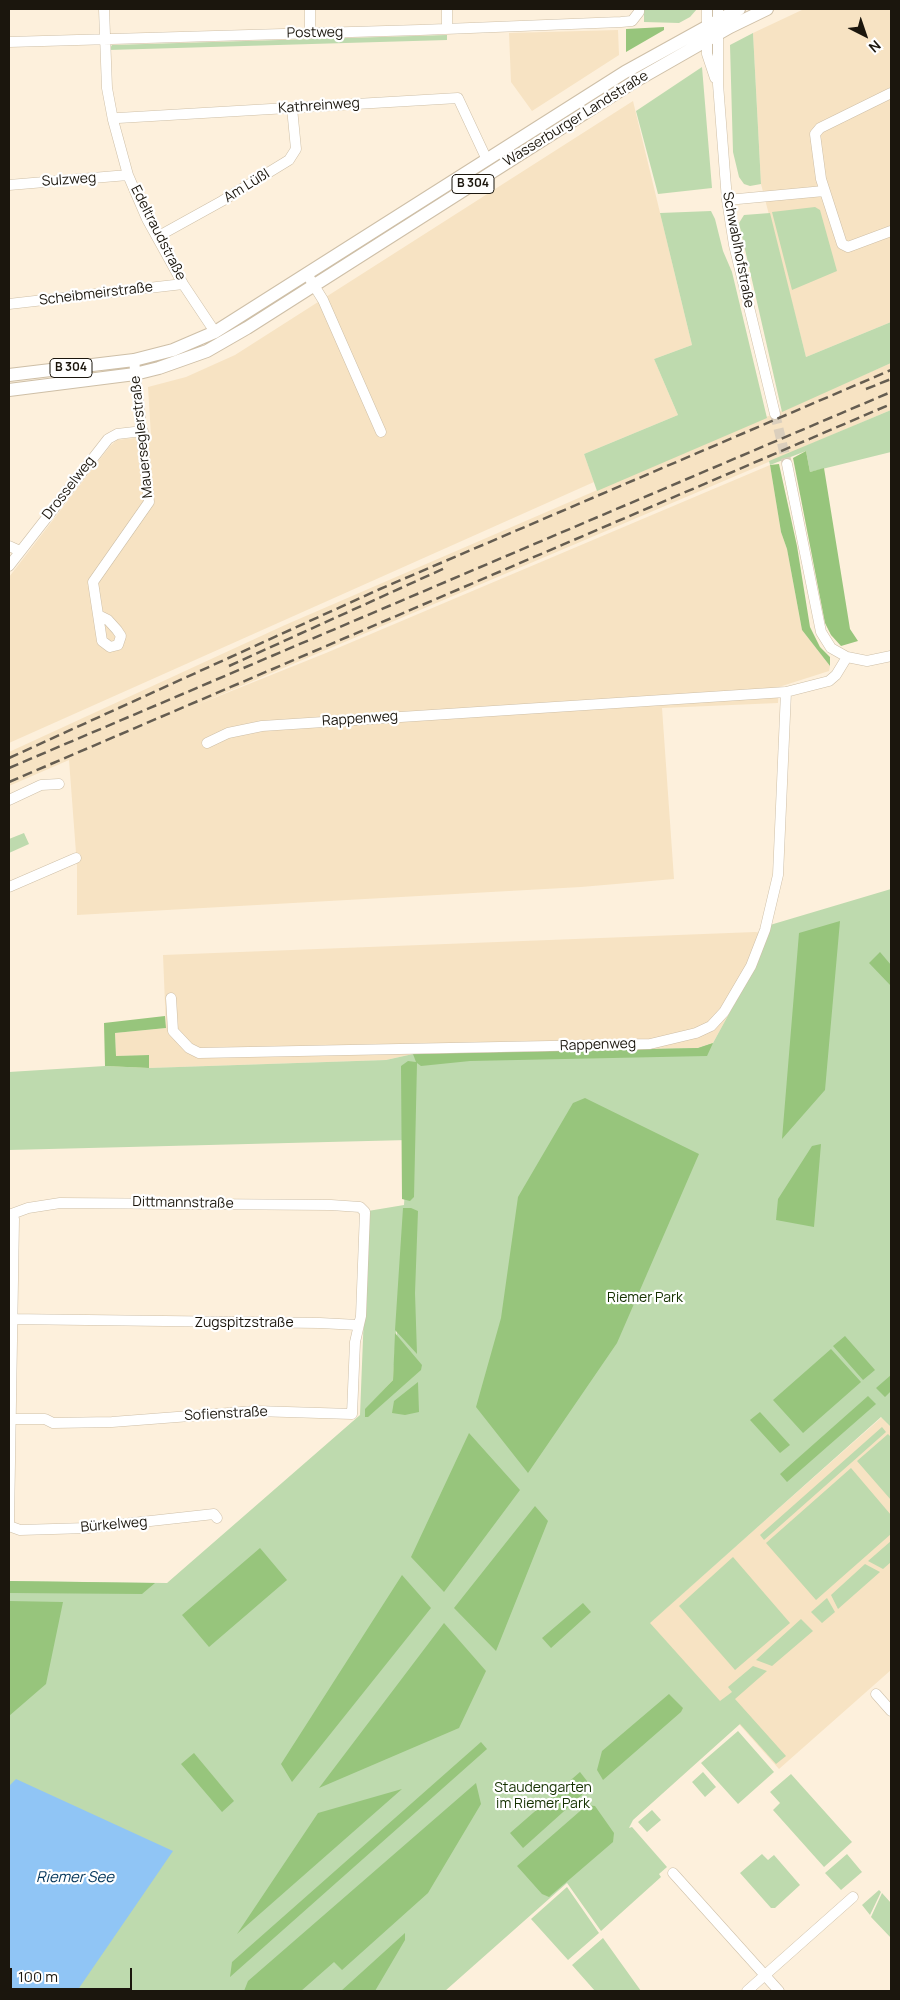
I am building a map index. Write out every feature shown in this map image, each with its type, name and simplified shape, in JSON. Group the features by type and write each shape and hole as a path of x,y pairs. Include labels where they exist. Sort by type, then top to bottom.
{"main road":[{"name":"Wasserburger Landstraße","path":"9,390 135,374 159,368 207,351 248,328 311,280 488,160 625,72 707,26 718,14 739,9"},
{"name":"Wasserburger Landstraße","path":"9,376 134,360 173,350 215,332 311,280 712,36 767,9"}],"street":[{"name":"Edeltraudstraße","path":"104,9 103,40 107,88 113,120 128,175 157,237 183,284 215,332"},
{"path":"310,9 310,32"},
{"path":"447,9 447,29"},
{"name":"Postweg","path":"9,42 621,22 632,21 639,12 639,9"},
{"path":"708,9 707,26 712,36"},
{"path":"712,36 718,14"},
{"name":"Schwablhofstraße","path":"712,36 707,54 718,84 727,200 734,245 774,414"},
{"path":"891,93 820,128 815,134 824,191 842,244 848,247 891,231"},
{"name":"Kathreinweg","path":"113,120 118,118 458,98 488,160"},
{"name":"Am Lüßl","path":"157,237 222,202 289,160 296,149 292,108"},
{"name":"Sulzweg","path":"9,185 128,175"},
{"path":"727,200 824,191"},
{"path":"311,280 323,300 381,432"},
{"name":"Scheibmeirstraße","path":"9,304 183,284"},
{"name":"Mauerseglerstraße","path":"100,616 93,582 149,502 134,360"},
{"name":"Drosselweg","path":"9,566 108,439 117,434 143,431"},
{"path":"787,464 819,624 831,648 847,657 867,661 891,656"},
{"path":"9,546 20,551"},
{"name":"Rappenweg","path":"207,743 228,733 262,726 786,692 829,681 836,675 847,657"},
{"name":"Rappenweg","path":"171,998 173,1031 189,1048 199,1053 650,1044 696,1033 711,1026 724,1012 751,966 765,930 778,875 786,692"},
{"path":"9,800 41,785 59,784"},
{"path":"9,887 76,858"},
{"name":"Dittmannstraße","path":"10,1214 28,1208 64,1203 324,1204 360,1207 365,1212 361,1316 358,1325"},
{"path":"9,1522 14,1219 10,1214"},
{"name":"Zugspitzstraße","path":"11,1319 358,1325"},
{"name":"Sofienstraße","path":"12,1419 45,1419 53,1423 112,1422 255,1411 352,1414 355,1342 358,1325"},
{"name":"Bürkelweg","path":"9,1526 20,1530 58,1529 138,1523 214,1514 217,1518"},
{"path":"876,1694 891,1711"},
{"path":"673,1873 779,1991"},
{"path":"747,1991 853,1897"}],"shaded area":[{"path":"804,9 891,9 891,322 806,357 761,184 753,33"},
{"path":"618,30 619,55 532,111 511,82 509,33"},
{"path":"633,101 692,345 654,359 678,415 584,454 594,482 9,743 9,577 110,446 117,440 151,436 148,387 186,377 235,355"},
{"path":"891,363 891,410 194,706 326,653 770,465 781,532 787,549 802,630 830,666 829,671 779,687 778,703 662,708 674,879 581,887 77,915 77,866 69,760 9,786 9,752 285,625"},
{"path":"767,933 754,968 713,1043 698,1048 413,1054 386,1060 149,1068 148,1055 116,1056 115,1033 166,1028 163,955"},
{"path":"882,1417 891,1427 891,1670 779,1769 649,1623"}],"green space":[{"path":"644,9 697,9 690,17 679,23 644,22"},
{"path":"664,27 664,30 626,52 626,29"},
{"path":"753,33 761,184 750,186 744,184 739,177 733,152 730,45"},
{"path":"447,35 447,40 109,50 112,45"},
{"path":"702,67 712,188 658,194 636,111"},
{"path":"815,207 820,210 837,271 792,290 772,212"},
{"path":"711,211 715,219 723,251 732,272 767,418 597,491 584,454 678,415 654,359 692,345 660,213"},
{"path":"770,213 806,357 891,322 891,363 782,412 739,223 744,215"},
{"path":"891,410 891,452 810,472 806,451 770,465 769,461"},
{"path":"806,451 810,472 824,468 850,629 858,641 841,646 831,635 825,623 793,458"},
{"path":"779,464 797,546 810,627 820,647 830,657 830,666 802,630 787,549 781,532 770,465"},
{"path":"24,833 29,844 9,853 9,839"},
{"name":"Riemer Park","path":"891,889 891,1427 881,1417 650,1623 720,1701 732,1692 728,1687 753,1666 767,1671 735,1699 786,1756 776,1764 740,1724 633,1820 629,1828 632,1827 667,1867 659,1874 661,1877 601,1931 567,1883 445,1991 9,1991 9,1581 167,1583 360,1415 368,1211 404,1205 408,1140 9,1150 9,1072 105,1066 149,1068 386,1060 413,1054 698,1048 713,1043 754,968 770,925","holes":["404,1207 394,1381 365,1410 393,1380"]},
{"path":"840,921 825,1090 782,1139 799,933"},
{"path":"880,952 891,965 891,986 869,963"},
{"path":"165,1016 166,1028 115,1033 116,1056 149,1055 149,1068 105,1066 104,1023"},
{"path":"713,1043 707,1056 470,1061 421,1066 417,1063 414,1197 410,1201 402,1199 401,1066 408,1061 416,1062 413,1054 698,1048"},
{"path":"585,1098 699,1154 617,1343 528,1473 476,1407 501,1318 518,1197 573,1103"},
{"path":"821,1144 814,1227 776,1220 778,1199 812,1146"},
{"path":"403,1208 411,1208 418,1211 415,1293 417,1354 395,1330"},
{"path":"395,1333 422,1365 421,1370 368,1417 365,1417 365,1409 393,1380"},
{"path":"845,1336 875,1370 863,1380 833,1346"},
{"path":"831,1349 861,1382 803,1433 773,1400"},
{"path":"891,1375 891,1391 885,1397 876,1388"},
{"path":"418,1382 419,1412 405,1415 392,1413 394,1401"},
{"path":"868,1396 876,1404 787,1482 780,1474"},
{"path":"760,1412 790,1445 780,1453 750,1420"},
{"path":"882,1427 886,1432 764,1540 760,1535"},
{"path":"469,1433 520,1490 444,1592 411,1557"},
{"path":"888,1434 891,1437 891,1500 857,1461"},
{"path":"851,1468 891,1515 891,1534 816,1600 766,1543"},
{"path":"535,1506 548,1521 496,1651 454,1608"},
{"path":"891,1541 891,1562 883,1569 868,1561"},
{"path":"260,1548 287,1580 209,1647 182,1615"},
{"path":"733,1557 790,1623 735,1670 679,1606"},
{"path":"865,1564 880,1572 838,1609 831,1595"},
{"path":"402,1575 431,1608 292,1782 281,1764"},
{"path":"9,1581 155,1583 142,1594 9,1593"},
{"path":"827,1598 835,1612 822,1623 811,1612"},
{"path":"9,1601 63,1602 46,1684 9,1716"},
{"path":"583,1603 591,1612 551,1648 542,1638"},
{"path":"801,1619 813,1631 772,1666 756,1660"},
{"path":"444,1623 486,1671 459,1728 319,1788"},
{"path":"669,1694 683,1708 681,1712 603,1780 597,1770 602,1751"},
{"path":"738,1731 774,1772 738,1804 701,1763"},
{"path":"481,1742 487,1749 230,1977 232,1962"},
{"path":"194,1753 234,1801 222,1812 181,1764"},
{"path":"580,1772 587,1781 582,1795 523,1848 510,1833"},
{"path":"703,1772 716,1787 705,1797 692,1782"},
{"path":"791,1774 852,1842 824,1867 773,1810 780,1803 770,1792"},
{"path":"476,1783 481,1804 428,1893 342,1970 334,1962 301,1991 244,1991 248,1981"},
{"path":"402,1789 237,1934 318,1813"},
{"path":"587,1805 595,1806 614,1833 613,1842 549,1897 542,1894 517,1866"},
{"path":"652,1810 661,1820 647,1832 638,1822"},
{"path":"762,1854 768,1860 774,1855 800,1885 775,1908 771,1908 740,1873"},
{"path":"847,1854 862,1872 841,1890 825,1873"},
{"path":"567,1887 599,1933 568,1960 531,1919"},
{"path":"879,1890 881,1892 870,1915 862,1905"},
{"path":"882,1893 891,1903 891,1938 871,1917"},
{"path":"405,1933 405,1940 375,1991 341,1991"},
{"path":"603,1938 641,1991 595,1991 572,1965"}],"water":[{"name":"Riemer See","path":"16,1779 173,1851 77,1991 9,1991 9,1786"}],"tunnel":[{"path":"775,414 787,464"}],"railway":[{"path":"9,758 380,589 891,370"},
{"path":"866,389 891,379"},
{"path":"9,768 891,392"},
{"path":"9,782 891,404"},
{"path":"229,666 445,568"}],"park label":[{"name":"Staudengarten im Riemer Park","path":"543,1796"}]}
